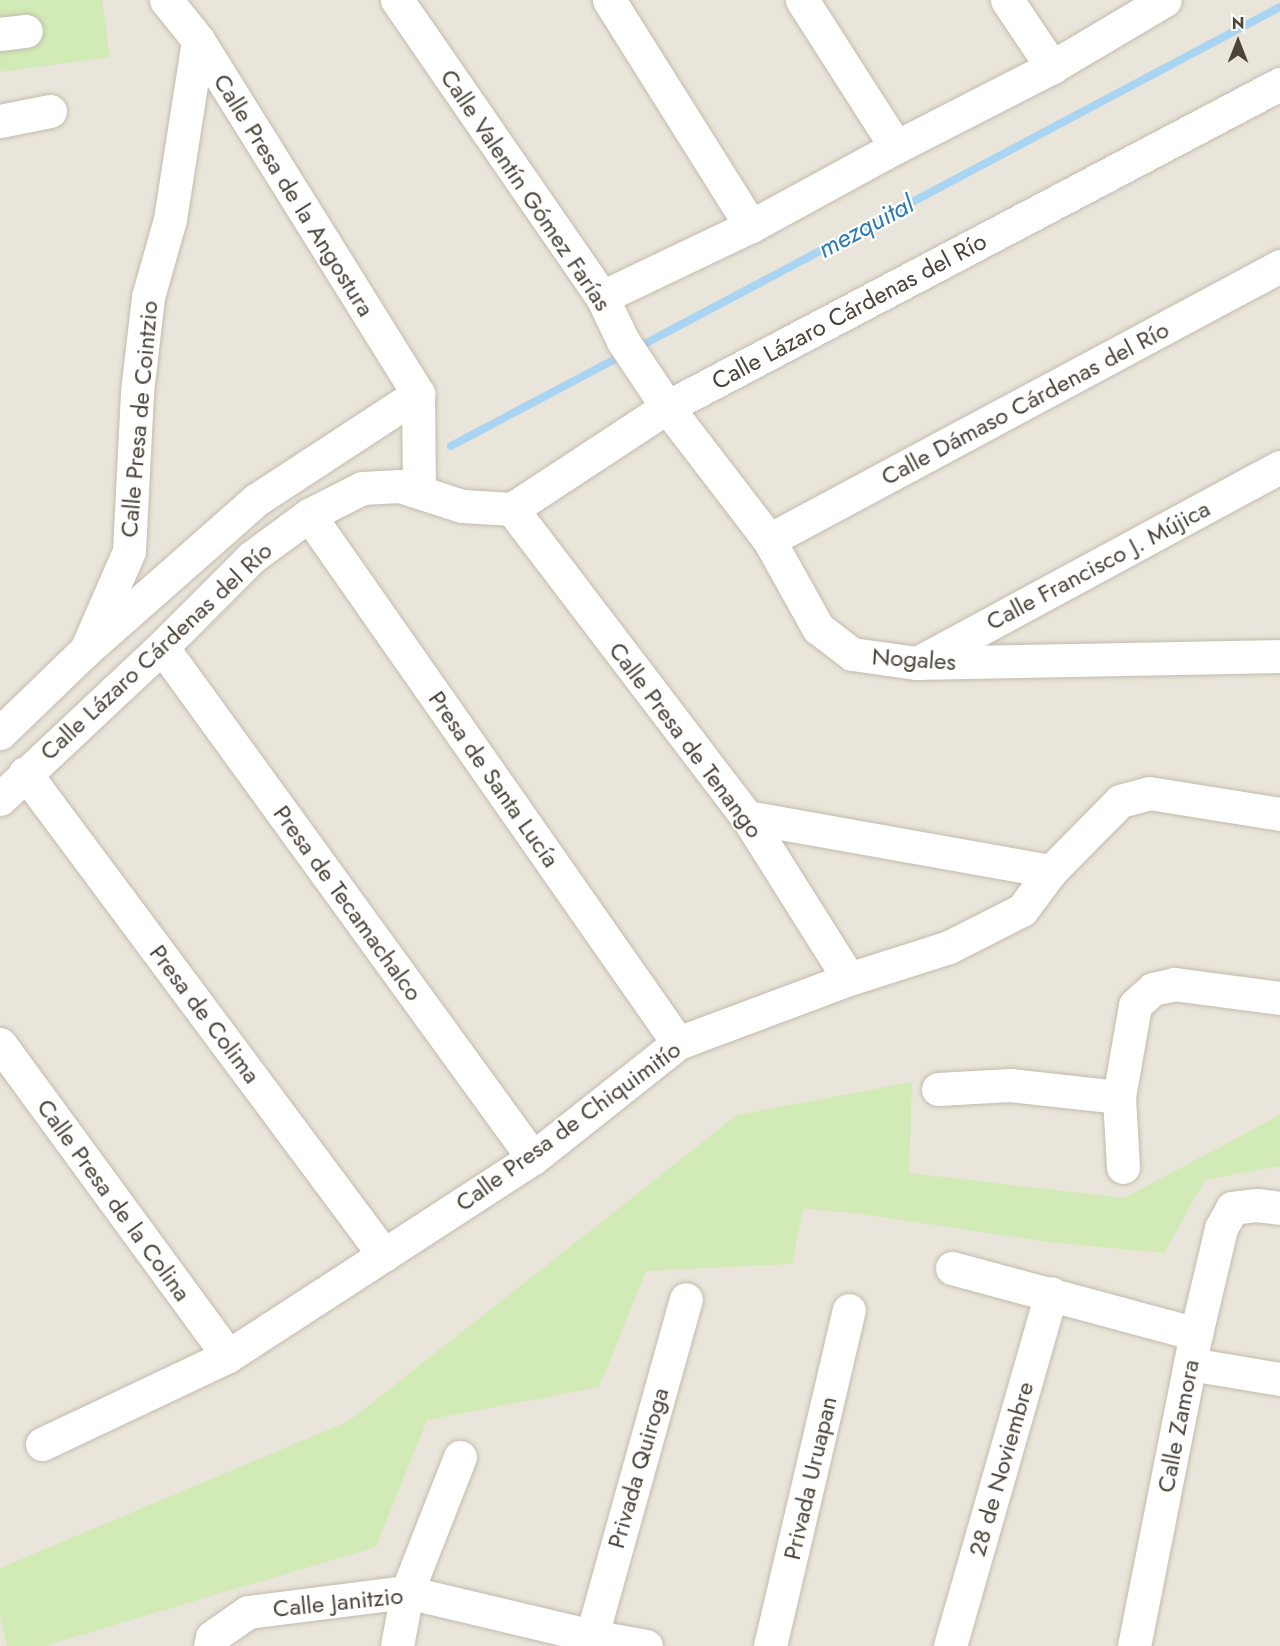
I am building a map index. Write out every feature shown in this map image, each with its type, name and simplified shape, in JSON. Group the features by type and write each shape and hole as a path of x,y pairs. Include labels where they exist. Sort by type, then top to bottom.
{"street":[{"name":"Calle Presa de la Angostura","path":"165,0 198,40 418,394"},
{"name":"Calle Valentín Gómez Farías","path":"397,0 602,297 623,341 659,395"},
{"path":"609,0 751,226"},
{"path":"802,0 896,147"},
{"path":"1007,0 1052,67"},
{"path":"602,297 751,226 896,147 1052,67 1165,0"},
{"name":"Calle Presa de Cointzio","path":"86,651 129,552 137,392 148,297 170,219 198,40"},
{"name":"Calle Lázaro Cárdenas del Río","path":"0,799 25,773 162,647 252,557 309,515 363,488 400,486 462,506 502,511 512,509 659,395 1280,84"},
{"path":"0,121 50,111"},
{"name":"Calle Dámaso Cárdenas del Río","path":"769,540 1280,266"},
{"name":"Calle Presa de Cointzio","path":"0,733 86,651 256,500 418,394"},
{"path":"418,394 419,492"},
{"name":"Nogales","path":"659,395 769,540 818,628 852,654 917,663 1280,656"},
{"name":"Calle Francisco J. Mújica","path":"917,663 1280,467"},
{"name":"Calle Presa de Tenango","path":"512,509 747,817 849,979"},
{"name":"Presa de Santa Lucía","path":"309,515 678,1043"},
{"name":"Presa de Tecamachalco","path":"162,647 533,1158"},
{"name":"Presa de Colima","path":"25,773 384,1256"},
{"name":"Calle Presa de Chiquimitío","path":"42,1444 228,1356 533,1158 678,1043 849,979 949,947 1022,910 1051,871 1120,801 1149,793 1280,814"},
{"path":"747,817 1051,871"},
{"path":"1123,1167 1119,1097 1135,1005 1153,989 1174,984 1280,999"},
{"name":"Calle Presa de la Colina","path":"0,1044 228,1356"},
{"path":"938,1089 1010,1085 1119,1097"},
{"name":"Calle Zamora","path":"1134,1646 1193,1349 1221,1228 1232,1208 1257,1204 1280,1208"},
{"path":"952,1268 1051,1293 1193,1349 1280,1379"},
{"name":"28 de Noviembre","path":"950,1646 1051,1293"},
{"name":"Privada Quiroga","path":"590,1641 686,1299"},
{"name":"Privada Uruapan","path":"770,1646 849,1310"},
{"path":"397,1646 407,1592 460,1457"},
{"name":"Calle Janitzio","path":"211,1641 248,1611 407,1592 590,1641 646,1646"}],"shaded area":[{"path":"0,0 1280,0 1280,1646 0,1646"}],"green space":[{"path":"0,0 102,0 110,57 0,72"},
{"path":"912,1082 909,1173 1124,1198 1280,1115 1280,1166 1205,1180 1164,1253 1048,1242 854,1213 803,1209 792,1264 646,1271 599,1387 427,1420 376,1547 44,1646 7,1646 0,1617 0,1568 349,1421 737,1115"}],"waterway":[{"name":"mezquital","path":"635,349 1280,7"},
{"name":"mezquital","path":"451,446 623,355"}]}
